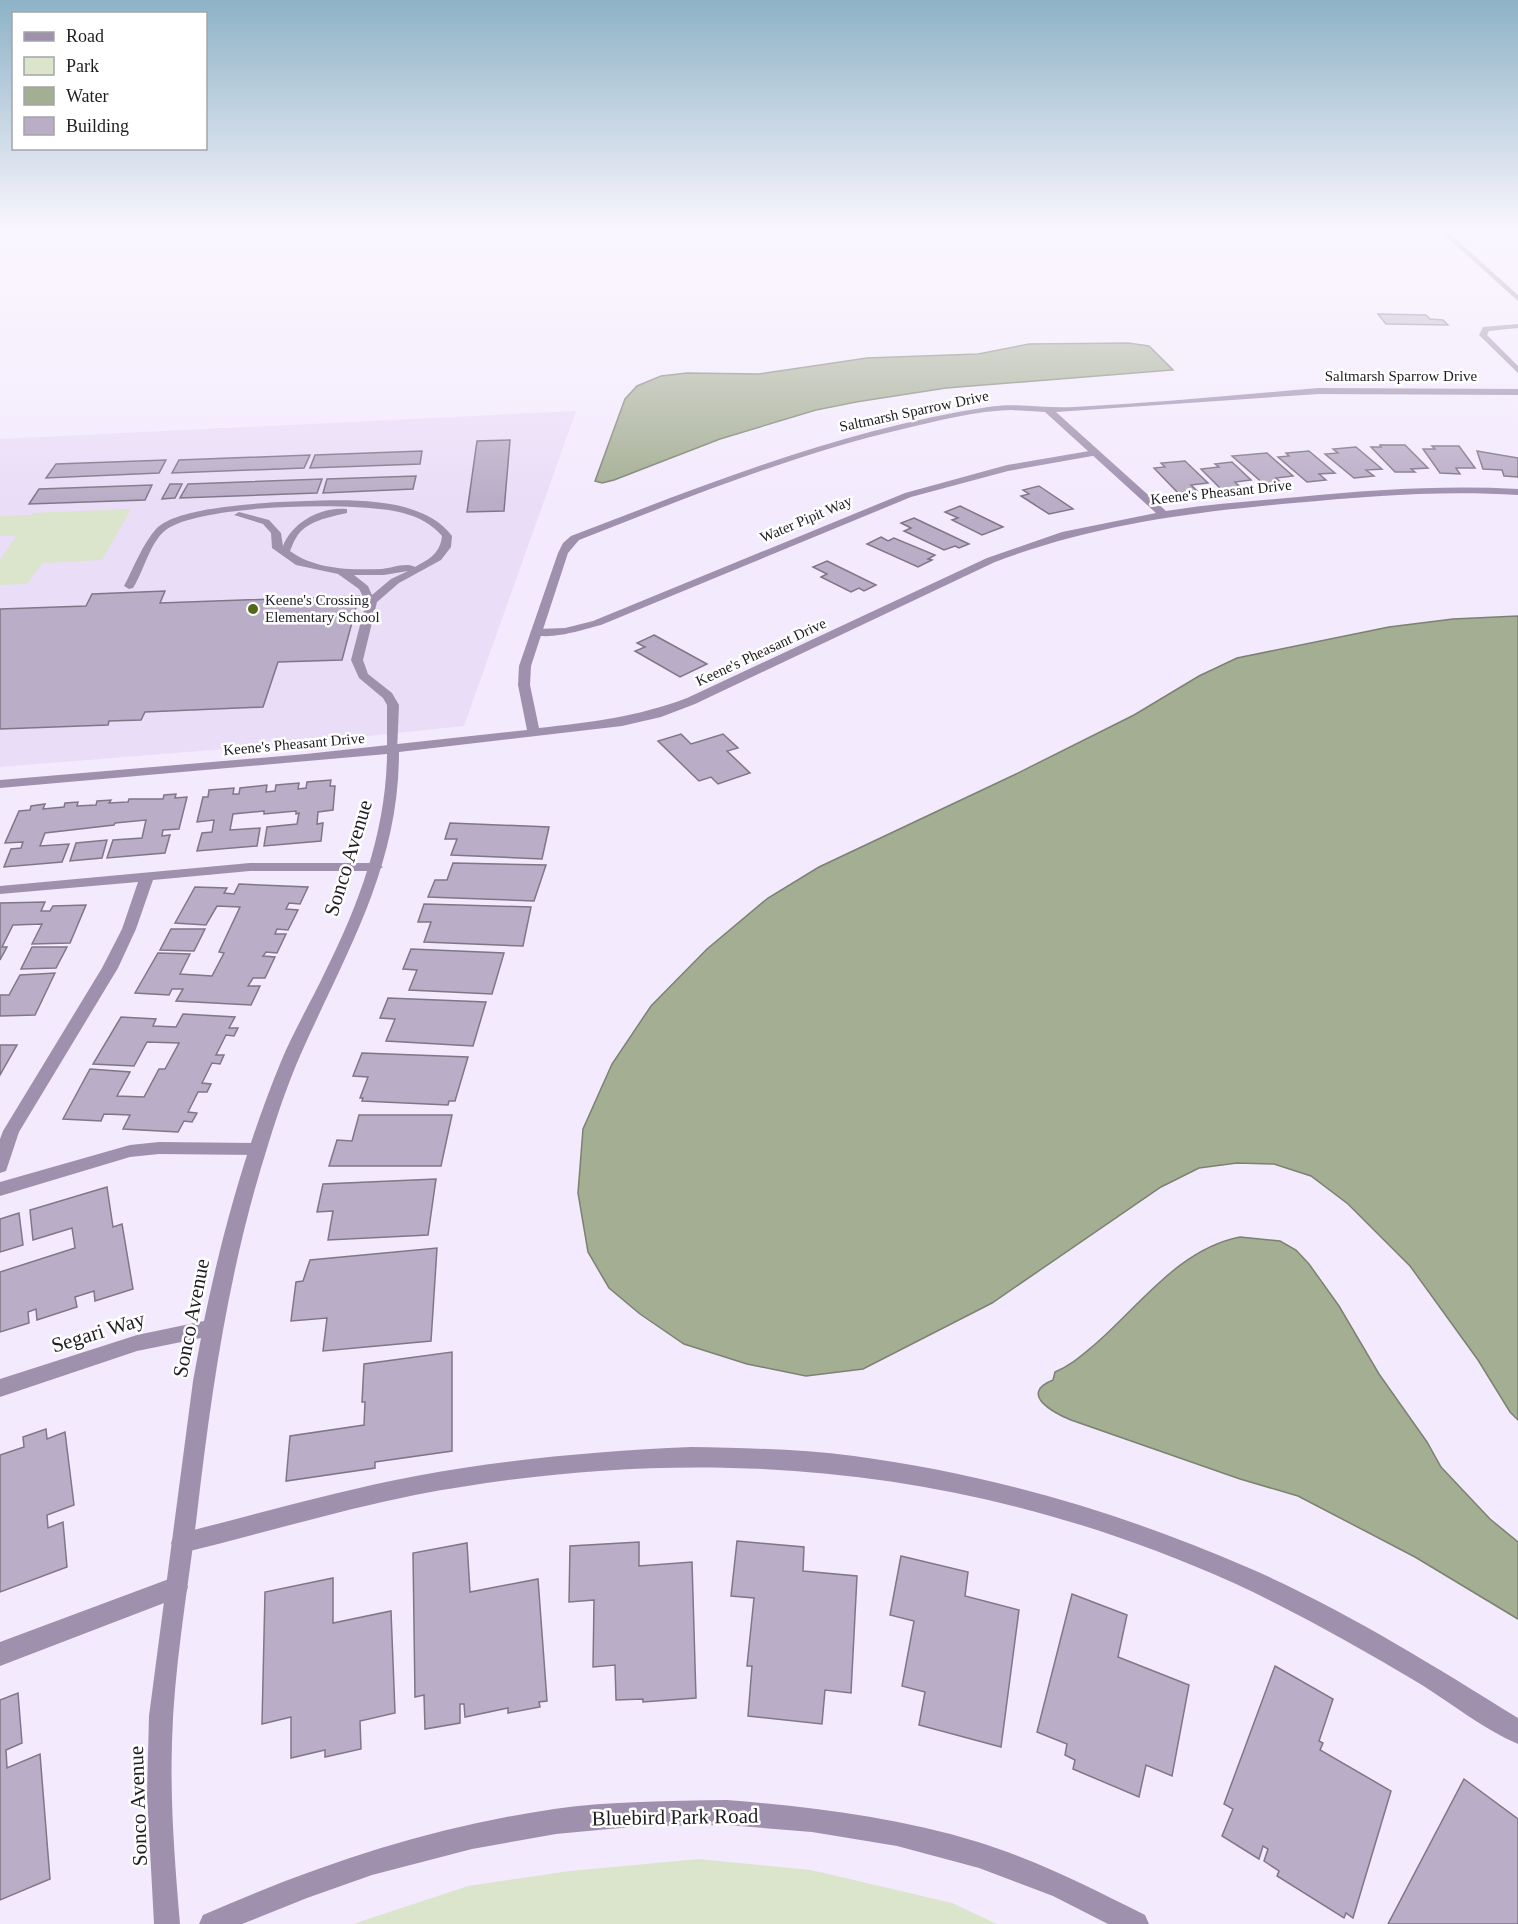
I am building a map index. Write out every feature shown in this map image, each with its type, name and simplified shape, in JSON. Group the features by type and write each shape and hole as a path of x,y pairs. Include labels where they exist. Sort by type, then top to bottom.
{"street":[{"path":"1518,326 1492,327 1486,329 1484,335 1518,371"},
{"name":"Saltmarsh Sparrow Drive","path":"534,732 523,675 567,545 575,538 763,467 827,445 889,429 992,409 1023,407 1049,411 1319,391 1518,392"},
{"path":"1049,411 1162,513"},
{"name":"Water Pipit Way","path":"536,632 565,631 597,623 854,516 926,489 1006,468 1095,453"},
{"name":"Keene's Pheasant Drive","path":"0,784 393,749 622,722 672,710 1014,550 1080,529 1162,513 1405,490 1518,492"},
{"path":"129,586 155,538 164,527 190,516 233,508 360,504 416,514 433,522 447,536 446,547 441,553 411,574 389,585 372,601 360,584 341,573"},
{"path":"285,551 293,534 310,522 336,513 380,507"},
{"path":"219,512 254,517 266,522 276,533 276,546 285,551 293,560 308,566 341,573 419,568"},
{"name":"Sonco Avenue","path":"167,1924 158,1759 164,1685 212,1328 230,1240 256,1149 290,1060 352,932 375,867 391,806 393,705 388,696 363,676 357,660 372,601"},
{"path":"0,890 278,866 375,867"},
{"path":"0,1166 11,1131 111,968 129,928 147,876"},
{"path":"0,1189 130,1151 159,1148 256,1149"},
{"name":"Segari Way","path":"0,1388 137,1343 212,1328"},
{"path":"182,1543 353,1499 463,1479 572,1464 615,1460 737,1456 874,1469 941,1480 1030,1500 1139,1535 1213,1564 1315,1611 1518,1732"},
{"path":"0,1654 177,1587"},
{"name":"Bluebird Park Road","path":"212,1924 331,1876 400,1853 471,1836 537,1824 588,1818 685,1813 750,1814 822,1821 886,1830 954,1846 1028,1872 1107,1908 1136,1924"}],"shaded area":[{"name":"Keene's Crossing Elementary School","path":"576,411 464,726 301,743 0,767 0,439"}],"green space":[{"path":"131,509 102,560 42,563 27,584 0,585 0,560 16,536 0,536 0,516"},
{"path":"699,1859 811,1870 952,1903 997,1924 353,1924 468,1886 570,1871"}],"water":[{"path":"1128,343 1149,346 1173,370 946,388 856,402 816,410 720,439 614,480 602,483 595,481 625,399 637,386 661,376 687,373 759,374 867,358 978,354 1029,344"},
{"path":"1518,616 1518,1420 1510,1412 1478,1360 1410,1266 1348,1204 1311,1176 1274,1164 1237,1163 1199,1168 1161,1187 992,1303 863,1369 806,1376 747,1364 684,1344 640,1314 609,1288 588,1252 578,1193 583,1129 612,1064 651,1006 707,949 768,898 819,867 1014,775 1134,715 1199,676 1237,658 1389,627 1453,619"},
{"path":"1240,1237 1280,1241 1296,1250 1309,1264 1339,1306 1379,1374 1427,1442 1441,1467 1490,1519 1518,1542 1518,1619 1415,1557 1298,1496 1240,1479 1071,1420 1042,1403 1039,1391 1043,1385 1053,1380 1055,1372 1070,1364 1093,1346 1160,1282 1197,1254"}],"building":[{"path":"1383,321 1444,321 1448,325 1386,324"},
{"path":"510,440 504,511 467,512 477,441"},
{"path":"1380,445 1405,445 1428,468 1411,469 1415,472 1395,472 1371,447 1381,447"},
{"path":"1432,446 1459,446 1475,468 1456,468 1460,474 1440,473 1423,449 1435,449"},
{"path":"1356,447 1382,469 1366,470 1374,476 1354,478 1325,454 1338,453 1333,449"},
{"path":"422,451 420,464 310,468 315,455"},
{"path":"1309,451 1335,473 1319,474 1326,480 1307,482 1278,457 1289,456 1286,453"},
{"path":"1477,451 1518,458 1518,477 1504,476 1502,470 1483,469"},
{"path":"1267,453 1293,476 1276,478 1283,484 1265,485 1232,456"},
{"path":"310,455 304,468 172,473 179,460"},
{"path":"166,460 159,473 46,478 56,464"},
{"path":"1185,461 1208,483 1191,485 1197,491 1178,493 1154,468 1165,467 1161,463"},
{"path":"1232,462 1251,480 1235,482 1241,488 1222,490 1201,469 1219,467 1215,464"},
{"path":"416,476 413,489 323,493 327,479"},
{"path":"322,479 317,493 180,498 188,484"},
{"path":"170,484 182,484 175,498 162,499"},
{"path":"152,485 145,500 29,504 39,489"},
{"path":"1039,486 1073,509 1049,514 1021,496 1029,494 1023,490"},
{"path":"960,506 1003,527 982,535 952,520 958,518 945,512"},
{"path":"914,518 969,544 944,550 904,531 911,528 901,523"},
{"path":"881,537 888,541 894,538 935,555 928,559 932,560 918,567 867,544"},
{"path":"827,561 876,585 864,591 859,588 851,592 821,577 827,574 813,567"},
{"name":"Keene's Crossing Elementary School","path":"165,591 160,603 359,596 342,660 278,662 263,707 145,712 141,720 109,721 108,725 0,729 0,609 86,606 92,594"},
{"path":"654,635 707,664 680,677 635,651 645,647 637,643"},
{"path":"681,734 691,744 723,734 738,748 727,751 750,773 718,784 711,777 699,781 658,741"},
{"path":"331,780 330,786 335,786 333,810 318,812 317,824 323,823 321,841 264,846 267,827 297,824 299,813 296,814 296,811 264,814 264,811 233,814 230,830 260,828 257,846 197,851 202,833 212,832 214,820 197,822 203,797 208,797 209,790 234,788 233,794 239,794 240,788 267,785 266,792 275,791 276,785 299,783 298,789 306,788 307,782"},
{"path":"176,794 175,798 187,797 179,829 163,830 162,836 170,835 165,853 107,858 113,840 142,838 146,820 45,833 40,846 69,844 62,862 4,867 11,849 21,848 23,842 5,843 19,811 30,810 31,806 45,804 43,809 64,807 65,803 78,802 77,806 96,805 97,801 111,800 109,803 128,802 129,799 163,799 164,795"},
{"path":"450,823 549,827 542,859 451,855 457,839 445,839"},
{"path":"107,840 102,858 70,861 76,843"},
{"path":"453,863 546,865 534,901 428,897 435,880 447,880"},
{"path":"239,884 308,887 300,904 289,903 286,909 298,910 288,930 277,929 275,934 286,934 277,953 266,952 263,956 275,957 265,978 253,978 248,986 260,986 251,1005 176,1001 183,989 172,989 169,995 135,993 158,953 190,954 180,974 212,976 224,953 219,952 240,907 217,906 206,925 175,923 195,887 227,888 224,893 234,894"},
{"path":"45,902 41,911 50,911 53,906 86,905 70,943 32,944 42,924 13,925 2,947 7,947 0,960 0,903"},
{"path":"424,904 531,907 523,946 424,942 431,922 418,922"},
{"path":"171,929 205,929 194,951 160,950"},
{"path":"32,947 67,947 56,968 21,969"},
{"path":"411,949 504,953 492,994 409,990 417,970 403,969"},
{"path":"55,973 35,1015 0,1016 0,995 9,995 20,975"},
{"path":"388,998 486,1002 473,1046 386,1041 395,1019 380,1018"},
{"path":"183,1014 235,1017 229,1028 238,1028 234,1036 226,1035 216,1055 224,1055 220,1064 212,1063 202,1083 211,1084 207,1092 198,1092 188,1112 197,1113 192,1122 184,1121 178,1132 123,1129 130,1115 104,1114 101,1121 63,1119 90,1069 130,1072 117,1096 144,1097 159,1069 165,1069 179,1043 147,1042 134,1066 93,1064 121,1017 156,1019 153,1026 176,1027"},
{"path":"0,1045 17,1045 0,1075"},
{"path":"362,1053 468,1057 455,1101 449,1101 448,1105 362,1101 363,1098 360,1098 368,1077 353,1076"},
{"path":"359,1115 452,1115 441,1166 329,1166 337,1140 352,1141"},
{"path":"436,1179 428,1235 328,1240 333,1211 317,1212 323,1184"},
{"path":"107,1187 113,1227 122,1224 133,1289 95,1301 94,1291 75,1297 77,1307 37,1320 36,1309 28,1312 29,1323 0,1332 0,1272 75,1248 72,1228 33,1240 30,1210"},
{"path":"19,1213 23,1245 0,1252 0,1219"},
{"path":"437,1248 431,1341 323,1351 327,1318 291,1321 296,1282 303,1281 310,1260"},
{"path":"452,1352 452,1451 375,1462 375,1468 286,1481 290,1436 364,1425 365,1402 362,1402 364,1364"},
{"path":"46,1429 47,1439 65,1432 74,1505 47,1515 48,1528 63,1522 67,1567 0,1592 0,1455 24,1447 23,1437"},
{"path":"737,1541 804,1547 803,1571 857,1576 851,1693 825,1690 822,1724 748,1716 752,1666 747,1666 754,1598 731,1596"},
{"path":"639,1542 639,1566 692,1562 696,1698 643,1702 643,1699 616,1700 615,1665 593,1667 594,1600 569,1602 570,1546"},
{"path":"467,1543 470,1592 538,1579 547,1701 539,1702 540,1707 508,1713 508,1708 465,1717 464,1704 460,1704 460,1723 425,1729 424,1695 415,1697 413,1553"},
{"path":"901,1556 968,1572 965,1596 1019,1610 1001,1747 919,1725 925,1692 902,1686 914,1621 890,1615"},
{"path":"333,1578 333,1623 391,1611 395,1713 360,1721 361,1749 325,1757 325,1750 291,1758 291,1717 262,1724 265,1592"},
{"path":"1072,1594 1127,1615 1118,1657 1189,1685 1172,1776 1146,1765 1139,1797 1073,1769 1075,1760 1065,1755 1067,1744 1037,1732"},
{"path":"1275,1666 1333,1699 1319,1741 1323,1743 1320,1750 1391,1791 1353,1918 1346,1913 1344,1918 1277,1876 1279,1871 1264,1861 1268,1849 1263,1846 1259,1859 1222,1836 1233,1809 1224,1804"},
{"path":"18,1693 22,1743 6,1750 7,1768 40,1754 50,1879 0,1900 0,1700"},
{"path":"1464,1779 1518,1819 1518,1924 1388,1924"}],"place":[{"name":"Keene's Crossing Elementary School","path":"253,609"}]}
